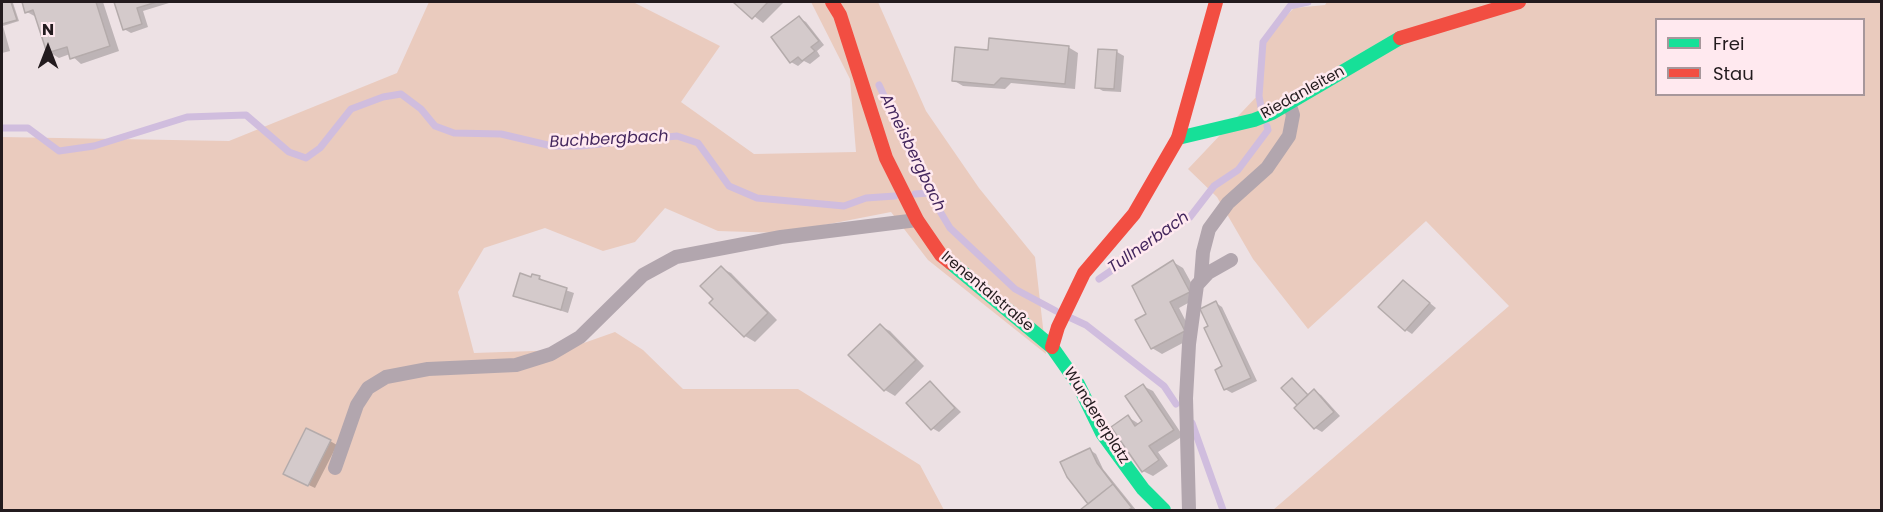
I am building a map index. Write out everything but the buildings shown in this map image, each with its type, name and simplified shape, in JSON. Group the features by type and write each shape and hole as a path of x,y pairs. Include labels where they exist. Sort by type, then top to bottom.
{"street":[{"name":"Irenentalstraße","path":"832,2 840,15 886,158 914,214 941,255 1052,347"},
{"path":"1052,347 1074,290 1084,273 1134,214 1178,138 1216,2"},
{"name":"Riedanleiten","path":"1178,138 1254,120 1272,113 1407,34 1518,2"},
{"name":"Wundererplatz","path":"1052,347 1078,384 1102,433 1143,489 1164,510"}],"lane":[{"path":"1189,510 1188,366 1203,252 1209,229 1228,203 1267,168 1289,136 1293,115 1289,103"},
{"path":"335,468 357,405 368,388 386,377 428,369 516,365 551,354 580,337 643,275 676,257 914,214"},
{"path":"1201,278 1232,260"}],"shaded area":[{"path":"429,2 633,2 720,46 681,102 754,154 856,152 850,79 811,2 878,2 926,111 979,188 1035,257 1046,354 928,260 891,212 783,233 718,231 665,208 635,242 603,251 545,228 484,248 458,292 474,353 564,350 615,332 643,350 683,389 798,389 920,465 944,510 2,510 2,137 229,141 397,73"},
{"path":"1327,2 1881,2 1881,510 1273,510 1509,306 1426,221 1308,329 1253,259 1217,197 1188,169 1259,94 1263,39 1294,8 1325,5"}],"waterway":[{"name":"Tullnerbach","path":"1261,107 1259,96 1263,42 1290,6 1308,2"},
{"name":"Ameisbergbach","path":"879,85 929,193 950,228 1015,289 1056,311"},
{"name":"Buchbergbach","path":"2,128 28,128 59,151 94,146 187,117 246,115 289,152 306,158 320,148 351,109 383,97 401,94 421,109 435,126 454,133 501,134 552,146 581,146 677,136 698,143 729,186 757,198 844,206 866,198 895,196"},
{"name":"Tullnerbach","path":"1099,279 1190,217 1214,186 1238,170 1268,130 1267,126"},
{"name":"Buchbergbach","path":"915,194 929,193"},
{"name":"Tullnerbach","path":"1071,318 1086,325 1164,386 1176,404"},
{"name":"Tullnerbach","path":"1192,423 1223,510"}],"traffic: fast":[{"path":"1178,138 1254,120 1272,113 1400,38"},
{"path":"951,263 1052,347 1078,384 1102,433 1143,489 1164,510"}],"traffic: jam":[{"path":"832,2 840,15 886,158 917,220 941,255 951,263"},
{"path":"1052,347 1058,327 1084,273 1134,214 1178,138 1216,2"},
{"path":"1400,38 1519,2"}]}
